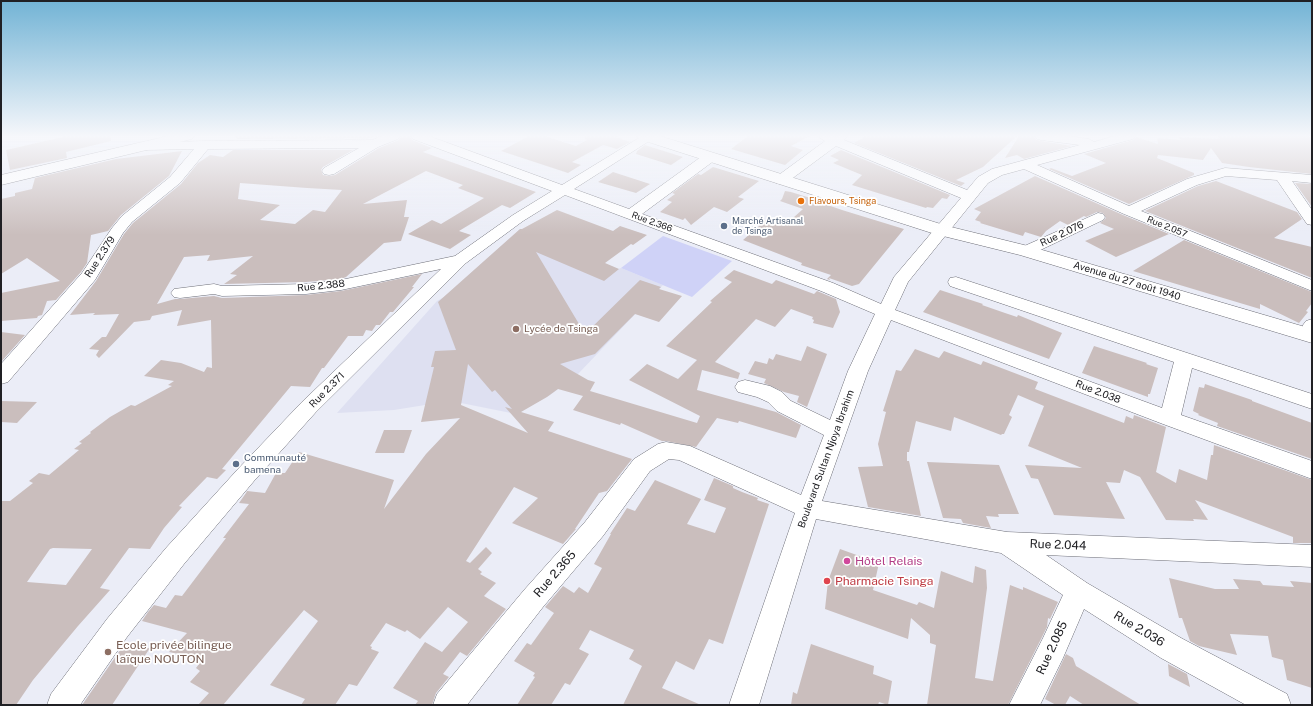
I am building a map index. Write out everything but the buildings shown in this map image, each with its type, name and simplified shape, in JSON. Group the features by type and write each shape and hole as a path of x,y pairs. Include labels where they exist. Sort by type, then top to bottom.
{"main road":[{"path":"1,180 48,169"},
{"name":"Avenue du 27 août 1940","path":"747,169 941,230 1026,251 1311,332"}],"street":[{"name":"Rue 2.379","path":"1,377 89,276 117,231 127,219 175,180 184,169"},
{"name":"Rue 2.366","path":"505,169 827,287 885,312"},
{"name":"Rue 2.371","path":"62,705 118,628 175,556 246,475 309,407 460,260 518,218 596,169"},
{"path":"631,215 694,169"},
{"path":"782,180 795,169"},
{"path":"906,169 969,196"},
{"name":"Boulevard Sultan Njoya Ibrahim","path":"744,705 808,508 858,371 900,281 983,180 996,172 1007,169"},
{"name":"Rue 2.057","path":"1035,169 1129,211 1312,286"},
{"path":"1129,211 1192,182 1214,174 1225,172 1312,179"},
{"path":"1281,176 1312,221"},
{"name":"Rue 2.076","path":"1026,251 1098,217"},
{"name":"Rue 2.388","path":"180,293 214,289 222,291 284,290 334,286 460,260"},
{"path":"956,282 1312,402"},
{"name":"Rue 2.038","path":"885,312 1170,419 1312,470"},
{"path":"1170,419 1184,360"},
{"path":"745,387 763,391 775,397 784,406 836,432"},
{"name":"Rue 2.044","path":"666,450 682,452 808,508 1007,543 1312,556"},
{"name":"Rue 2.365","path":"448,705 534,598 594,530 642,465 666,450"},
{"name":"Rue 2.036","path":"1007,543 1078,591 1171,648 1276,705"},
{"name":"Rue 2.085","path":"1024,705 1053,648 1078,591"}],"shaded area":[{"name":"Lycée de Tsinga","path":"520,229 618,269 621,268 663,285 578,374 550,395 516,414 461,403 425,405 394,410 337,413 437,301 444,297"},
{"path":"663,236 732,261 692,297 621,268"}],"place":[{"name":"Flavours, Tsinga","path":"801,201"},
{"name":"Marché Artisanal de Tsinga","path":"724,226"},
{"name":"Lycée de Tsinga","path":"516,329"},
{"name":"Communauté bamena","path":"236,464"},
{"name":"Hôtel Relais","path":"847,561"},
{"name":"Pharmacie Tsinga","path":"827,581"},
{"name":"Ecole privée bilingue laïque NOUTON","path":"108,652"}]}
